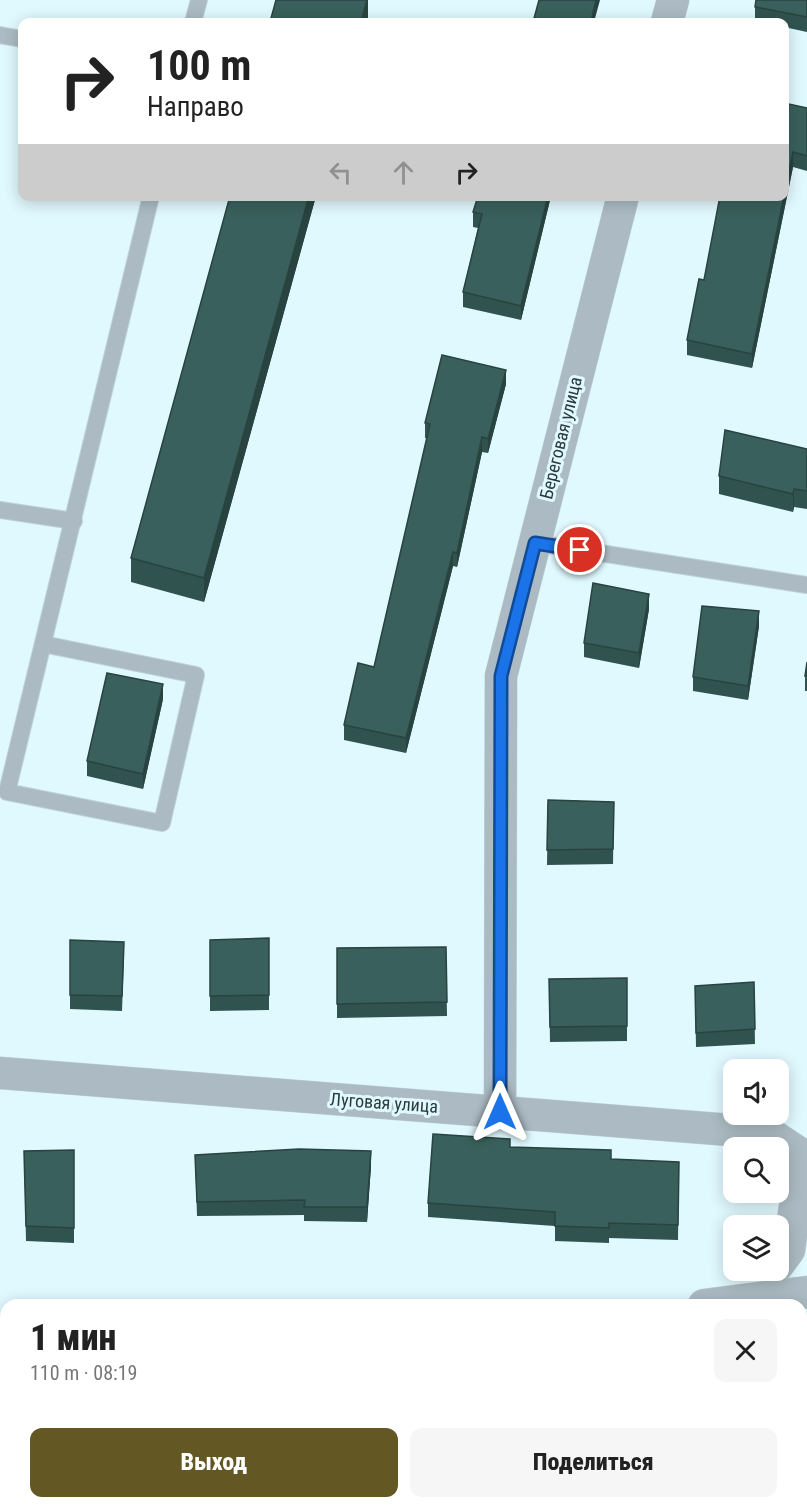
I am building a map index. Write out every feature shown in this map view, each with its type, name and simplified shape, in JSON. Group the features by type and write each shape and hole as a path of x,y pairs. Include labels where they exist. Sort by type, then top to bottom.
{"street":[{"path":"668,18 673,0"},
{"name":"Береговая улица","path":"500,1112 501,676 622,201"},
{"name":"Луговая улица","path":"0,1073 769,1133 802,1155 789,1250"},
{"path":"756,1298 768,1281"},
{"path":"749,1299 807,1292"}],"lane":[{"path":"194,18 199,0"},
{"path":"0,35 18,38"},
{"path":"44,644 196,675 162,823 7,792 74,521 149,201"},
{"path":"0,510 74,521"},
{"path":"535,543 807,585"}],"building":[{"path":"276,0 367,0 362,18 271,18"},
{"path":"539,0 596,0 592,18 534,18"},
{"path":"756,0 807,0 807,17 755,7"},
{"path":"789,104 807,108 807,156 793,152 789,171"},
{"path":"229,201 308,201 204,578 131,558"},
{"path":"476,201 547,201 521,306 463,292 482,214 473,212"},
{"path":"719,201 783,201 752,354 687,340 699,279 704,280"},
{"path":"442,355 506,370 488,439 482,437 457,553 453,552 406,738 344,725 358,663 374,667 430,424 425,423"},
{"path":"725,430 807,449 807,491 794,489 793,494 719,476"},
{"path":"593,583 649,594 639,653 584,643"},
{"path":"702,606 759,611 748,686 693,677"},
{"path":"107,673 163,684 143,774 87,761"},
{"path":"548,800 614,802 613,849 547,850"},
{"path":"269,938 269,995 210,996 210,940"},
{"path":"70,940 124,942 122,996 70,995"},
{"path":"446,947 447,1002 337,1004 337,948"},
{"path":"627,978 627,1026 550,1027 549,979"},
{"path":"754,982 755,1029 696,1033 695,986"},
{"path":"433,1134 510,1139 510,1147 611,1150 611,1159 679,1162 678,1225 609,1223 609,1228 555,1226 555,1212 428,1203"},
{"path":"299,1149 371,1151 367,1207 304,1207 305,1200 197,1202 195,1155"},
{"path":"74,1150 74,1228 26,1226 24,1151"}],"route":[{"path":"500,1112 501,676 535,543 580,550"}]}
